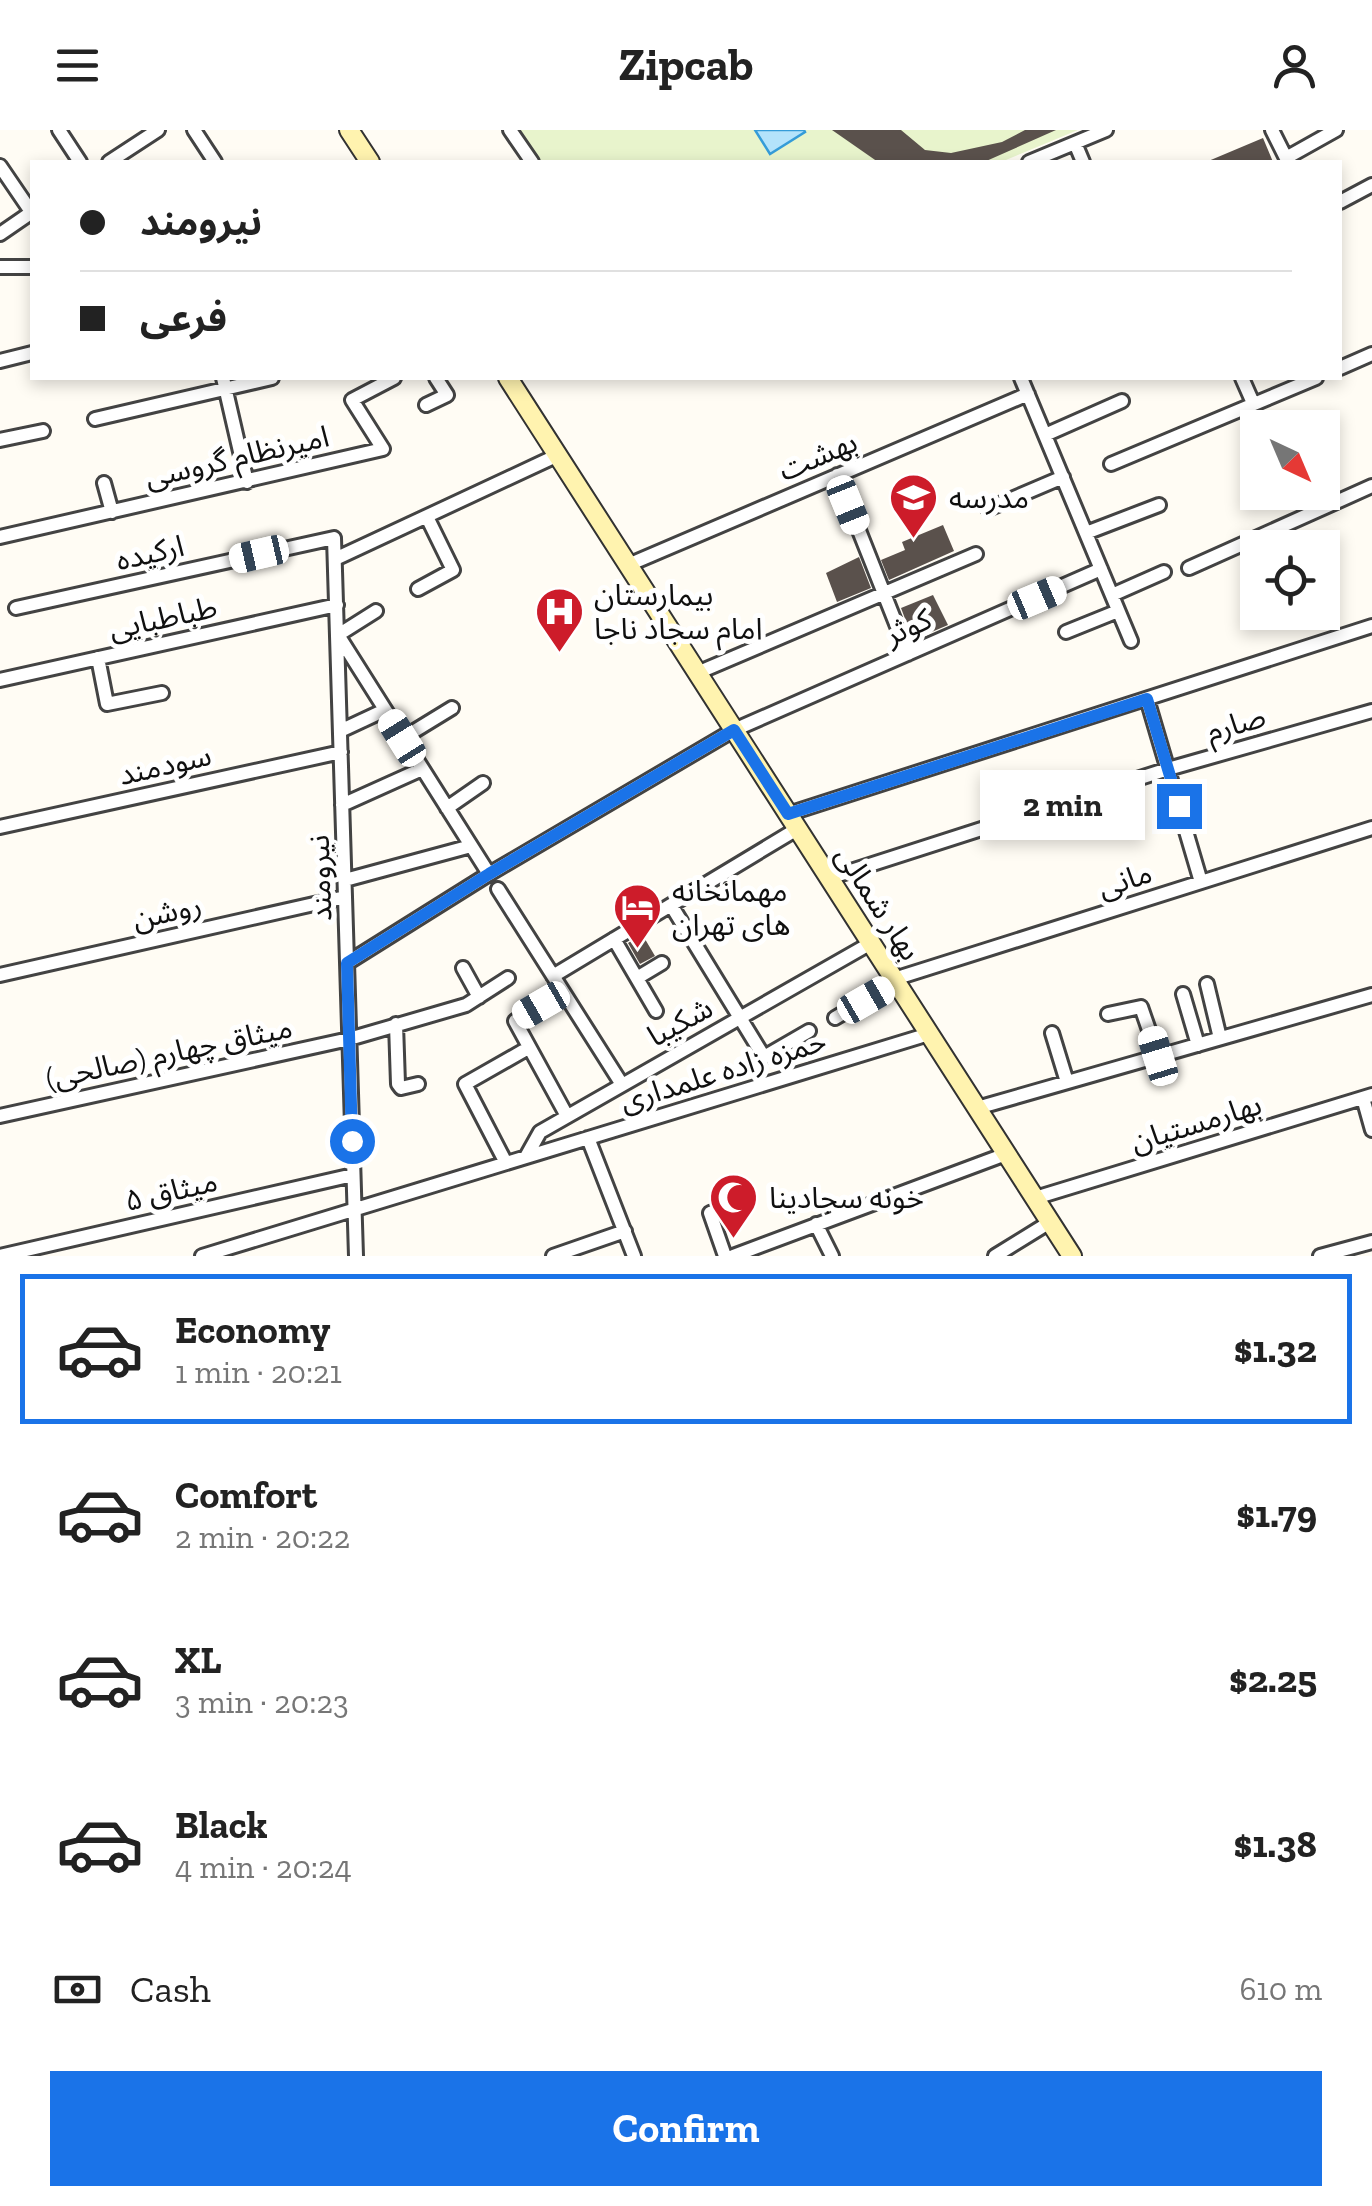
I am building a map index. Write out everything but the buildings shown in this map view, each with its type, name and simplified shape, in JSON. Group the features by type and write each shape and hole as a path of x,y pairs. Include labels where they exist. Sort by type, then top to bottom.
{"main road":[{"path":"349,130 369,160"},
{"name":"بهار شمالی","path":"513,380 1072,1256"}],"street":[{"path":"59,130 79,160"},
{"path":"111,160 158,130"},
{"path":"194,130 214,160"},
{"path":"510,130 531,160"},
{"path":"1034,160 1106,130"},
{"path":"1272,130 1287,160 1336,130"},
{"path":"1076,143 1082,160"},
{"path":"0,166 30,209"},
{"path":"1342,201 1372,185"},
{"path":"0,234 30,213"},
{"path":"0,267 30,267"},
{"path":"0,360 30,353"},
{"path":"1342,367 1372,354"},
{"name":"امیرنظام گروسی","path":"0,537 383,448 352,400 390,380"},
{"path":"426,405 447,395 437,380"},
{"path":"1023,380 1131,642"},
{"path":"1243,380 1253,404"},
{"path":"1111,464 1311,380"},
{"path":"95,420 224,382 246,482"},
{"name":"بهشت","path":"628,565 1028,394"},
{"path":"1045,435 1122,401"},
{"path":"0,440 43,430"},
{"path":"335,559 558,456"},
{"path":"837,475 908,654"},
{"path":"988,510 1063,477"},
{"path":"104,483 112,512"},
{"path":"1188,568 1372,486"},
{"path":"1086,534 1159,506"},
{"path":"418,588 453,570 426,518"},
{"name":"ارکیده","path":"16,608 334,538 335,559"},
{"path":"698,673 976,554"},
{"name":"نیرومند","path":"335,559 350,1039 352,1255"},
{"name":"کوثر","path":"347,963 489,874 734,730 1101,569"},
{"path":"1112,596 1164,572"},
{"name":"طباطبایی","path":"0,680 337,605"},
{"path":"1066,632 1118,610"},
{"path":"376,611 338,635 489,874"},
{"path":"553,976 672,905 793,821 1372,626"},
{"path":"98,658 105,702 109,705 162,693"},
{"path":"1147,699 1202,882"},
{"path":"402,738 452,708"},
{"path":"340,731 385,710"},
{"name":"صارم","path":"829,878 1168,769 1372,712"},
{"name":"سودمند","path":"0,828 341,752"},
{"path":"342,805 422,769"},
{"path":"447,808 483,783"},
{"name":"مانی","path":"835,1018 895,981 1372,828"},
{"path":"345,880 471,846"},
{"path":"498,889 621,1083"},
{"name":"روشن","path":"0,976 345,898"},
{"path":"672,905 764,1056 808,1031"},
{"path":"614,940 656,1011"},
{"name":"شکیبا","path":"526,1157 540,1132 871,943"},
{"path":"637,978 662,963"},
{"path":"463,968 479,997"},
{"name":"میثاق چهارم (صالحی)","path":"0,1116 350,1039 466,1005 508,978"},
{"path":"1207,984 1220,1038"},
{"path":"564,992 516,1021 568,1116"},
{"path":"1183,994 1198,1045"},
{"path":"977,1108 1372,995"},
{"path":"1108,1014 1136,1006 1144,1009 1158,1056"},
{"path":"396,1024 398,1084 402,1088 418,1084"},
{"path":"1052,1033 1068,1082"},
{"name":"حمزه زاده علمداری","path":"202,1256 929,1034"},
{"path":"506,1163 465,1084 523,1051"},
{"path":"1368,1097 1372,1130"},
{"name":"بهارمستیان","path":"1034,1198 1368,1097"},
{"path":"588,1138 634,1256"},
{"path":"733,1256 1006,1154"},
{"name":"میثاق ۵","path":"0,1256 353,1175"},
{"path":"725,1256 710,1213 747,1200"},
{"path":"995,1256 1050,1222"},
{"path":"816,1224 832,1256"},
{"path":"552,1256 624,1231"},
{"path":"1320,1256 1372,1242"}],"green space":[{"path":"517,130 1078,130 1006,160 537,160"}],"water":[{"path":"755,130 804,130 805,132 770,154"}],"place":[{"name":"مدرسه","path":"914,540"},
{"name":"بیمارستان امام سجاد ناجا","path":"559,654"},
{"name":"مهمانخانه های تهران","path":"637,950"},
{"name":"خونه سجادینا","path":"734,1240"}],"route":[{"path":"352,1141 347,963 489,874 734,730 788,814 1147,699 1179,806"}]}
